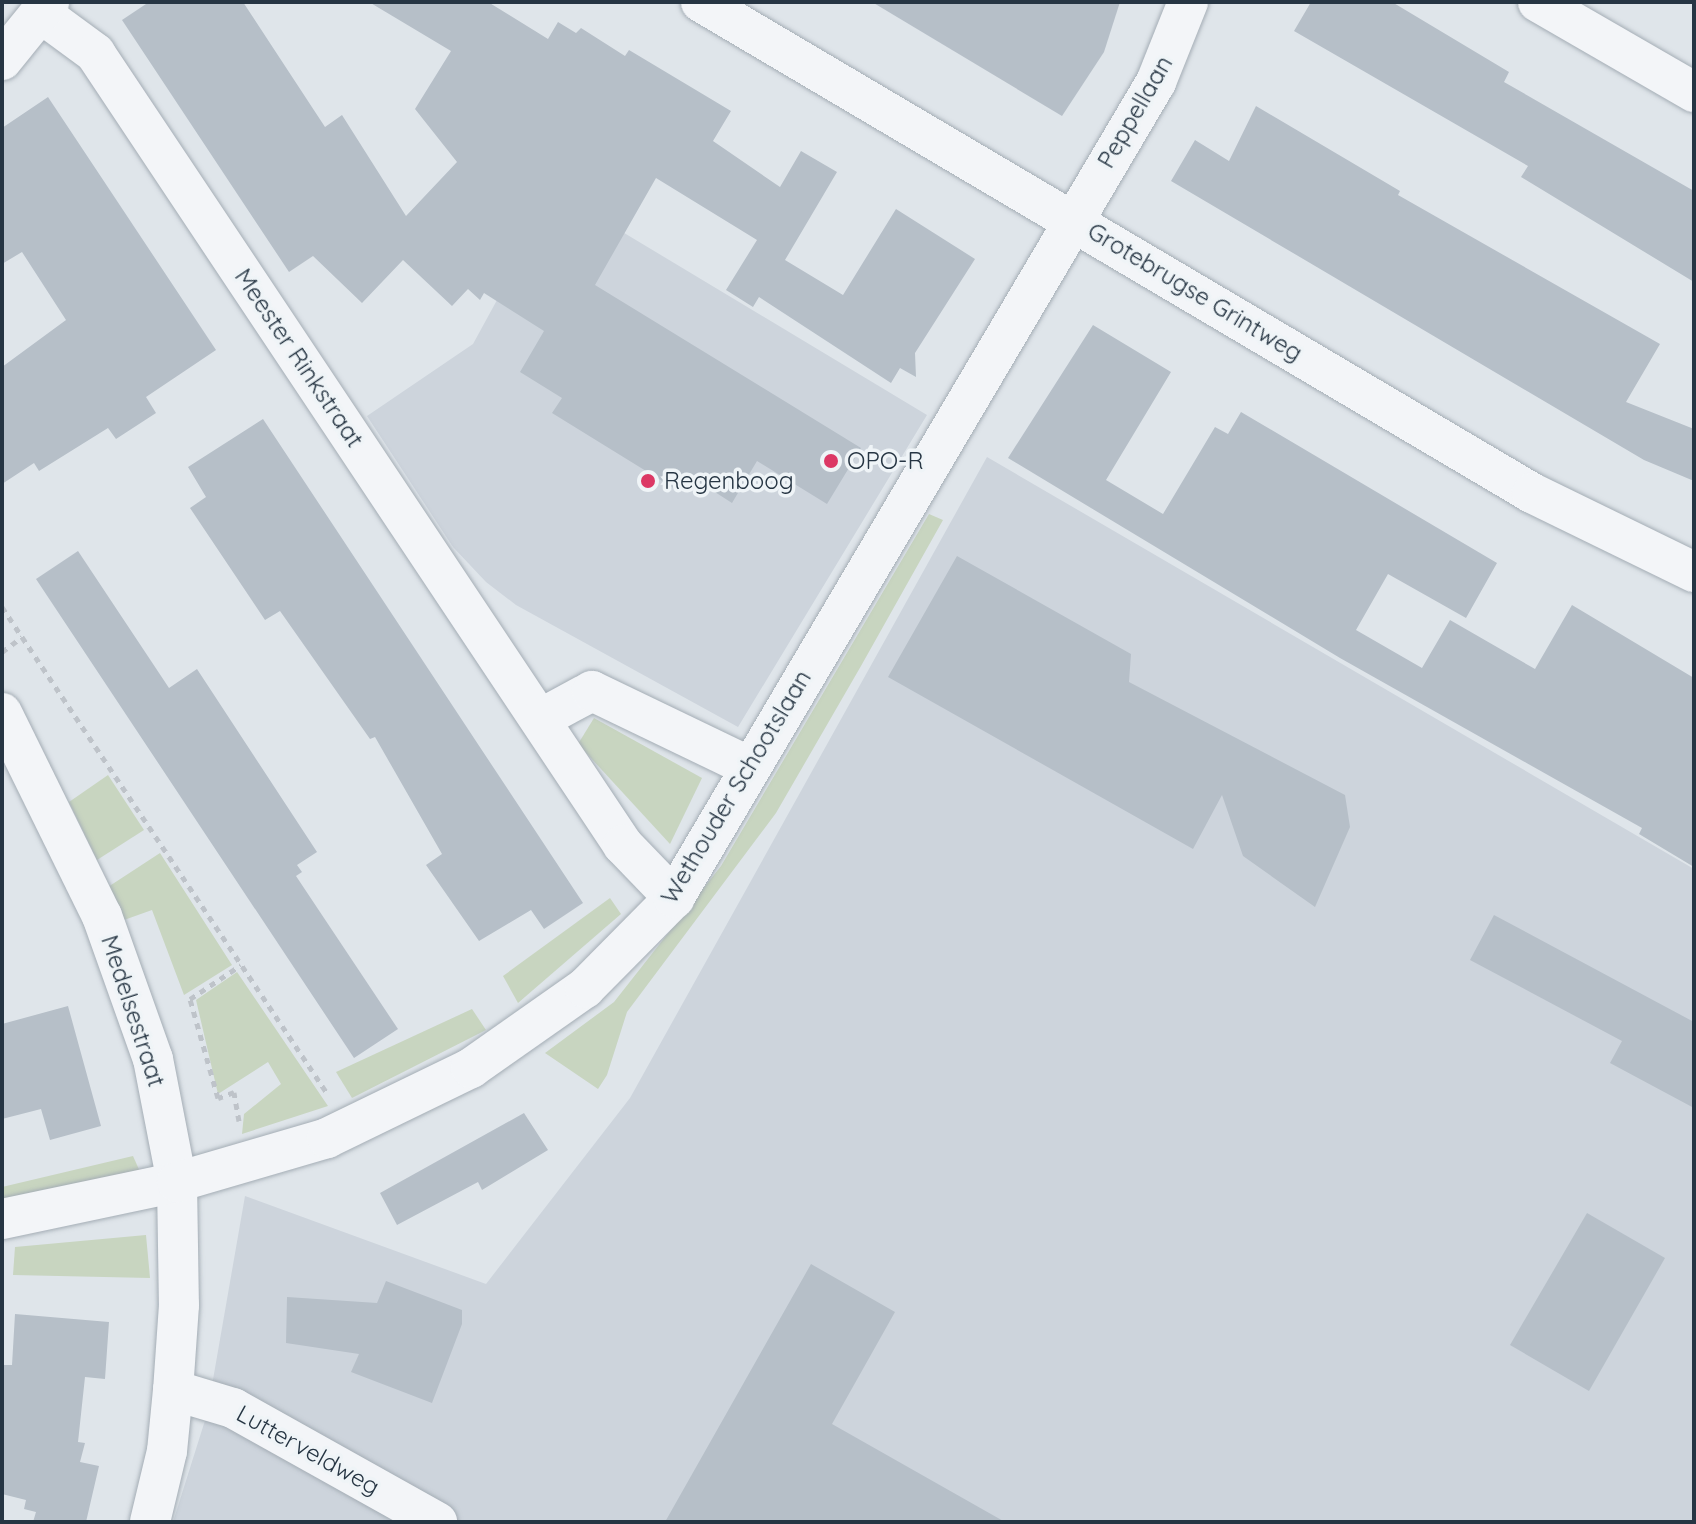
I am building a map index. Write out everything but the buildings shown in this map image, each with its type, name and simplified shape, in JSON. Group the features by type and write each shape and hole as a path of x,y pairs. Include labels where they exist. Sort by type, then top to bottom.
{"street":[{"name":"Grotebrugse Grintweg","path":"701,2 1073,218 1532,493 1694,572"},
{"name":"Peppellaan","path":"1073,218 1156,82 1188,2"},
{"path":"1554,6 1694,92"},
{"path":"2,60 45,8"},
{"name":"Meester Rinkstraat","path":"45,8 95,53 623,845 674,898"},
{"name":"Wethouder Schootslaan","path":"2,1219 177,1182 350,1127 471,1068 585,988 674,898 1073,218"},
{"path":"540,719 592,691 750,767"},
{"name":"Medelsestraat","path":"2,713 102,916 153,1059 177,1182 179,1305 173,1390 167,1451 150,1522"},
{"name":"Lutterveldweg","path":"173,1390 233,1408 437,1522"}],"path":[{"path":"2,607 350,1127"},
{"path":"2,652 22,637"},
{"path":"239,1164 234,1092 218,1098 190,999 241,965"}],"shaded area":[{"name":"Regenboog","path":"556,192 927,415 738,727 516,605 486,582 453,547 367,416 473,344"},
{"path":"987,457 1694,869 1694,1522 173,1522 207,1414 245,1196 486,1284 630,1098"}],"green space":[{"path":"929,514 943,520 861,666 776,813 627,1012 607,1075 598,1089 545,1053 614,1002 721,866"},
{"path":"594,718 702,778 670,844 578,744"},
{"path":"108,775 144,830 97,860 69,802"},
{"path":"160,853 232,965 184,995 152,910 124,920 108,887"},
{"path":"610,898 621,914 518,1003 503,976"},
{"path":"237,972 328,1106 242,1134 244,1114 281,1084 268,1062 218,1094 196,1000"},
{"path":"472,1009 486,1030 352,1098 336,1072"},
{"path":"133,1156 141,1174 2,1200 2,1187"},
{"path":"146,1235 150,1278 13,1275 15,1247"}],"place":[{"name":"OPO-R","path":"831,461"},
{"name":"Regenboog","path":"648,481"}]}
